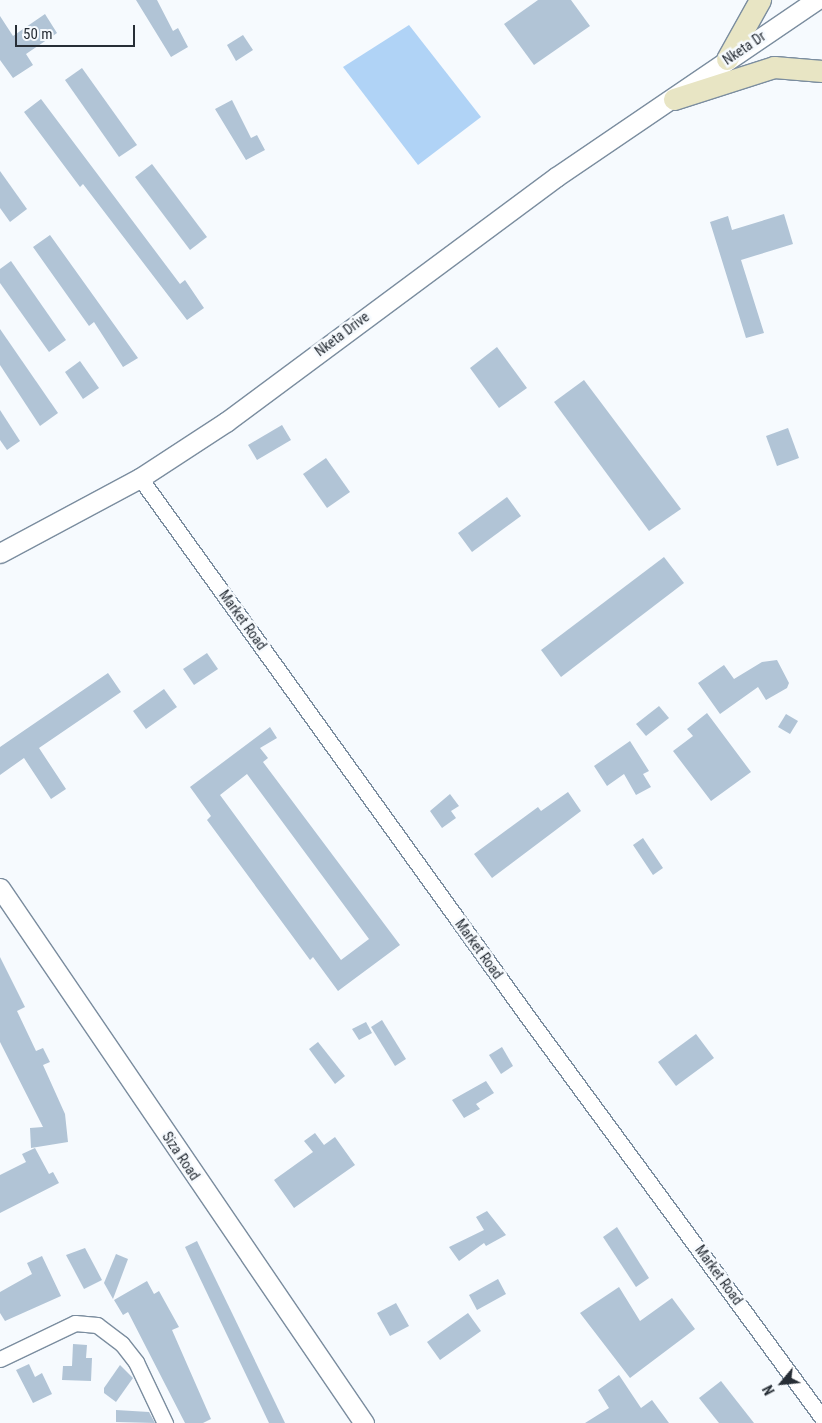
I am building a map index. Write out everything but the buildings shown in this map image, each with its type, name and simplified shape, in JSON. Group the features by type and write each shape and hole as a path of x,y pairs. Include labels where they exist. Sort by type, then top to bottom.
{"main road":[{"path":"728,59 760,0"},
{"path":"674,98 774,67 822,71"}],"street":[{"name":"Nketa Dr","path":"674,98 816,0"},
{"name":"Nketa Drive","path":"0,553 140,478 226,422 556,177 674,98"},
{"name":"Market Road","path":"140,478 527,1016 822,1417"},
{"name":"Siza Road","path":"0,888 364,1423"},
{"path":"0,1359 75,1323 97,1324 122,1344 136,1362 164,1423"}],"shaded area":[{"path":"409,25 481,117 418,165 343,67"}]}
